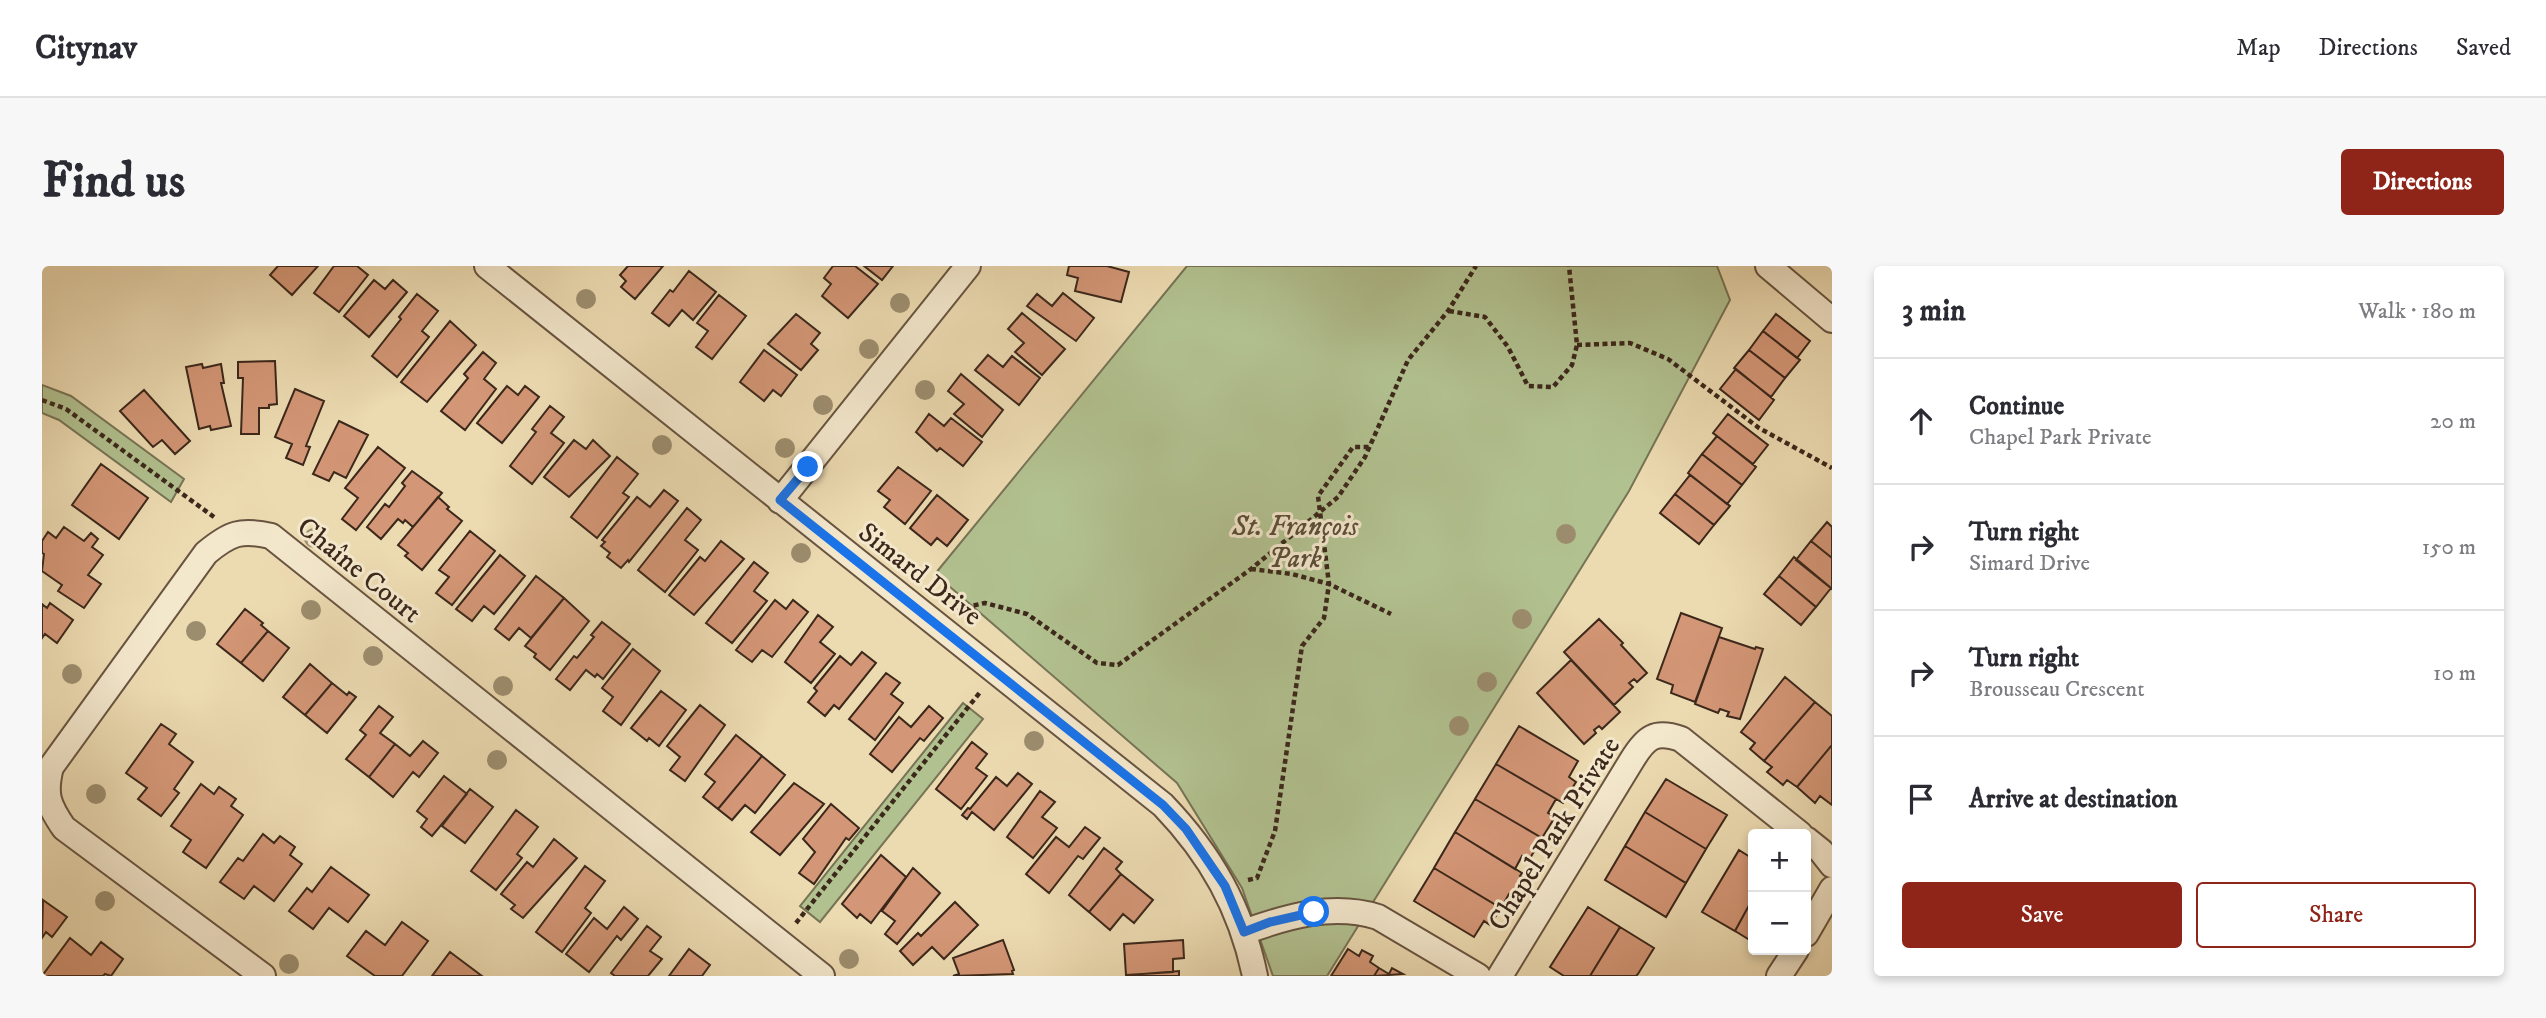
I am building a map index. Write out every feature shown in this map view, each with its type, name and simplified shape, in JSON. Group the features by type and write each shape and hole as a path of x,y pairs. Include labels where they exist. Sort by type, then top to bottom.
{"street":[{"name":"Simard Drive","path":"487,266 1163,805 1186,829 1225,886 1244,932 1255,976"},
{"path":"780,500 968,266"},
{"path":"1768,266 1832,320"},
{"name":"Chaîne Court","path":"234,534 249,531 271,536 822,976"},
{"path":"234,534 206,553 69,739 51,767 47,798 64,828 263,976"},
{"name":"Chapel Park Private","path":"1500,976 1632,760 1651,737 1669,735 1681,739 1794,829"},
{"path":"1811,843 1832,865"},
{"path":"1811,926 1832,890"},
{"path":"1244,932 1270,922 1314,912 1340,909 1364,912 1378,917 1478,976"},
{"path":"1779,976 1793,955"}],"path":[{"path":"934,622 958,609 985,603 1027,614 1097,663 1118,665 1251,569 1338,497 1370,447 1408,360 1448,311 1476,266"},
{"path":"1448,311 1485,317 1508,347 1528,386 1553,387 1572,365 1577,345 1569,266"},
{"path":"1577,345 1630,343 1668,359 1759,428 1832,468"},
{"path":"42,400 66,409 196,502 234,534"},
{"path":"1225,886 1257,878 1275,831 1302,646 1324,618 1329,584 1322,511 1318,496 1353,447 1370,447"},
{"path":"1251,569 1292,574 1329,584 1391,614"},
{"path":"779,941 792,929 996,671"}],"green space":[{"name":"St. François Park","path":"1187,266 1717,266 1730,300 1629,491 1327,976 1273,976 1242,888 1177,783 935,574"},
{"path":"42,385 71,396 184,479 171,502 59,420 42,413"},
{"path":"963,703 983,719 820,922 800,906"}],"building":[{"path":"278,266 318,266 292,295 270,275"},
{"path":"334,266 357,266 368,275 339,312 314,293"},
{"path":"628,266 663,266 635,299 621,287 626,281 620,275"},
{"path":"833,266 855,266 878,284 848,318 822,296 831,284 824,278"},
{"path":"864,266 893,266 882,280"},
{"path":"1069,266 1107,266 1129,272 1121,302 1075,291 1078,278 1067,275"},
{"path":"689,271 716,292 693,320 682,310 669,326 652,313"},
{"path":"374,280 385,289 393,280 407,292 369,337 344,316"},
{"path":"1063,293 1094,318 1076,341 1027,306 1037,294 1052,306"},
{"path":"417,294 438,311 422,331 429,337 397,377 372,356"},
{"path":"719,295 746,316 712,359 696,347 708,331 697,323"},
{"path":"1022,313 1065,349 1042,375 1015,352 1024,343 1008,329"},
{"path":"796,314 820,333 811,344 818,350 801,370 768,344"},
{"path":"1776,314 1810,341 1797,358 1763,331"},
{"path":"450,321 476,345 427,402 401,382"},
{"path":"1763,331 1800,360 1785,378 1749,350"},
{"path":"764,350 797,375 781,396 773,390 764,401 740,382"},
{"path":"1749,350 1785,378 1771,397 1734,368"},
{"path":"483,352 496,363 484,379 496,389 465,430 441,411 468,378 464,374"},
{"path":"988,355 1003,367 1012,356 1040,378 1019,405 975,370"},
{"path":"275,361 277,404 269,405 269,408 259,408 259,434 241,434 243,378 238,378 238,362"},
{"path":"202,364 203,368 221,364 224,383 221,383 231,426 211,430 210,426 199,429 186,367"},
{"path":"1736,369 1774,400 1759,420 1720,389"},
{"path":"961,374 1003,410 982,437 954,414 964,404 948,391"},
{"path":"507,386 518,395 525,386 539,397 502,443 477,423"},
{"path":"295,389 324,401 306,446 310,447 303,465 286,458 292,444 275,437"},
{"path":"144,390 190,441 175,454 162,440 153,447 120,411"},
{"path":"550,406 564,417 551,433 564,443 532,484 510,466 536,432 532,429"},
{"path":"929,414 944,426 951,418 982,442 963,466 940,448 937,451 916,432"},
{"path":"1728,414 1768,445 1753,464 1713,433"},
{"path":"339,421 368,435 346,478 334,472 329,481 313,474"},
{"path":"1717,436 1756,467 1742,485 1702,454"},
{"path":"574,440 586,449 593,440 610,456 569,497 544,477"},
{"path":"378,447 405,468 356,530 342,519 358,498 345,488"},
{"path":"1702,454 1742,485 1727,504 1688,473"},
{"path":"617,457 638,474 623,493 629,497 597,538 571,517"},
{"path":"101,464 148,498 119,539 72,505"},
{"path":"898,467 931,491 905,524 884,507 890,500 878,491"},
{"path":"412,471 442,493 413,527 405,520 403,523 398,519 381,539 367,527 385,504 389,507 405,486 402,483"},
{"path":"1690,475 1730,506 1714,525 1675,494"},
{"path":"664,490 678,501 629,562 628,560 621,568 607,557 610,553 601,546 605,542 602,540 637,497 650,507"},
{"path":"1675,494 1714,525 1699,544 1660,513"},
{"path":"937,495 968,520 947,546 937,538 931,545 910,528"},
{"path":"438,497 449,507 447,509 462,521 422,570 405,556 408,553 398,545"},
{"path":"687,508 701,520 685,540 698,550 665,592 638,570"},
{"path":"1827,522 1832,527 1832,558 1811,541"},
{"path":"64,527 84,541 91,533 98,539 92,547 103,555 88,575 101,584 84,608 58,591 62,585 42,571 42,541 48,532 56,538"},
{"path":"470,531 495,551 452,605 436,593 449,577 439,570"},
{"path":"721,541 744,559 694,615 669,595 700,557 705,561"},
{"path":"1811,541 1832,558 1832,589 1796,560"},
{"path":"500,555 525,576 494,614 484,606 472,621 456,609"},
{"path":"1794,557 1831,588 1816,607 1779,576"},
{"path":"754,562 768,573 754,591 767,601 732,643 706,623"},
{"path":"536,576 564,598 531,638 519,628 509,640 495,629"},
{"path":"1779,576 1816,607 1801,625 1764,594"},
{"path":"564,598 589,621 550,670 525,646"},
{"path":"775,600 786,609 793,600 808,612 772,657 762,650 752,662 736,650"},
{"path":"50,603 73,620 57,643 45,634 42,638 42,604 47,608"},
{"path":"245,609 263,623 261,625 268,631 241,663 217,644"},
{"path":"1681,613 1722,628 1695,702 1671,693 1673,685 1657,679"},
{"path":"818,615 833,627 820,642 835,654 811,683 785,662"},
{"path":"1599,619 1647,673 1637,682 1634,679 1629,683 1633,687 1614,705 1564,652"},
{"path":"602,622 630,644 603,679 586,670 570,690 556,679 594,637 591,635"},
{"path":"268,631 289,648 263,681 241,663"},
{"path":"1719,637 1755,649 1763,649 1740,719 1727,716 1729,712 1720,709 1718,713 1695,704"},
{"path":"633,649 660,671 621,725 603,711 613,697 602,688"},
{"path":"862,652 876,663 839,709 834,705 825,716 808,702 817,691 814,688 840,656 851,665"},
{"path":"1571,660 1620,712 1602,729 1599,726 1594,730 1596,733 1584,744 1537,693"},
{"path":"310,664 332,683 305,715 283,697"},
{"path":"886,673 900,683 891,694 903,703 875,740 849,719"},
{"path":"1785,677 1815,702 1764,761 1750,749 1755,743 1741,732"},
{"path":"332,683 347,695 349,692 356,697 327,733 305,715"},
{"path":"661,691 686,710 659,746 649,738 647,741 631,728"},
{"path":"1815,702 1832,716 1832,745 1797,787 1787,780 1783,785 1767,772 1772,767 1764,761"},
{"path":"700,705 725,725 685,781 670,770 680,757 667,746"},
{"path":"379,706 393,717 380,733 395,744 369,777 346,759 366,735 360,730"},
{"path":"929,706 943,718 924,741 920,738 892,772 870,754 899,717 911,727"},
{"path":"161,724 176,734 169,744 193,762 174,789 179,793 161,816 138,799 147,788 126,773"},
{"path":"1519,726 1578,761 1569,777 1576,782 1563,803 1496,764"},
{"path":"736,735 762,756 718,809 703,797 715,782 705,774"},
{"path":"423,741 438,753 419,777 413,772 393,797 369,777 395,744 410,756"},
{"path":"972,742 987,754 976,768 987,776 961,809 936,789"},
{"path":"1832,745 1832,805 1820,796 1815,803 1797,787"},
{"path":"762,756 785,775 755,813 745,805 732,820 718,809"},
{"path":"1496,764 1556,799 1548,813 1555,817 1542,838 1475,799"},
{"path":"1018,773 1032,784 994,830 972,812 967,819 962,815 996,777 1007,786"},
{"path":"444,776 467,794 432,836 421,827 427,819 417,811"},
{"path":"1666,779 1727,815 1706,849 1645,812"},
{"path":"794,783 824,804 780,855 751,832"},
{"path":"201,784 214,794 219,787 236,799 231,806 243,815 206,868 183,852 191,840 171,826"},
{"path":"470,789 493,807 465,843 442,826"},
{"path":"1040,791 1055,802 1042,817 1057,828 1033,858 1007,837"},
{"path":"1475,799 1542,838 1529,860 1522,856 1515,869 1455,832"},
{"path":"831,804 859,828 849,840 846,838 814,884 799,873 815,852 803,839"},
{"path":"516,810 538,827 517,854 522,858 496,890 471,871"},
{"path":"1645,812 1706,849 1686,883 1625,846"},
{"path":"1085,827 1100,838 1083,859 1078,856 1049,893 1026,874 1056,837 1069,847"},
{"path":"1455,832 1522,873 1520,876 1526,880 1516,897 1509,894 1501,908 1434,868"},
{"path":"263,834 274,843 280,836 295,847 290,855 302,864 274,901 254,886 244,899 220,882 238,858 243,861"},
{"path":"554,839 577,858 523,918 511,909 515,905 501,894 527,862 533,867"},
{"path":"1625,846 1686,883 1666,917 1605,880"},
{"path":"1104,848 1122,862 1116,869 1121,874 1089,912 1069,895"},
{"path":"1739,850 1748,856 1748,907 1735,931 1702,912"},
{"path":"881,855 906,877 871,923 860,914 857,918 842,904"},
{"path":"585,866 605,881 585,908 591,913 562,952 536,932"},
{"path":"331,867 369,895 348,922 329,908 313,929 289,911 307,888 312,892"},
{"path":"913,868 940,893 897,944 885,934 895,921 882,911"},
{"path":"1434,868 1501,908 1490,925 1484,921 1474,937 1414,901"},
{"path":"1121,874 1153,900 1134,923 1123,914 1110,930 1089,912"},
{"path":"43,900 67,917 52,937 46,932 42,938"},
{"path":"955,902 978,925 944,959 932,947 913,965 900,951 918,933 921,936"},
{"path":"624,907 638,919 621,940 617,936 589,972 566,954 594,918 607,929"},
{"path":"1588,907 1620,927 1590,976 1564,976 1550,967"},
{"path":"1748,907 1748,939 1735,931"},
{"path":"402,922 428,941 402,976 375,976 347,956 366,931 385,945"},
{"path":"647,926 661,937 650,951 662,959 648,976 615,976 611,973"},
{"path":"1620,927 1654,948 1636,976 1590,976"},
{"path":"70,938 91,955 101,942 123,959 111,976 42,976"},
{"path":"1003,940 1013,974 953,976 959,974 953,958"},
{"path":"1183,940 1184,958 1173,959 1173,972 1126,975 1124,944"},
{"path":"689,949 710,965 702,976 669,976"},
{"path":"1348,949 1359,956 1362,950 1373,956 1370,962 1379,968 1374,976 1331,976"},
{"path":"450,952 482,976 432,976"},
{"path":"1379,968 1389,974 1392,968 1403,974 1374,976"},
{"path":"1179,971 1179,976 1131,976 1131,975"}],"route":[{"path":"808,467 780,500 1163,805 1186,829 1225,886 1244,932 1270,922 1314,912"}]}
